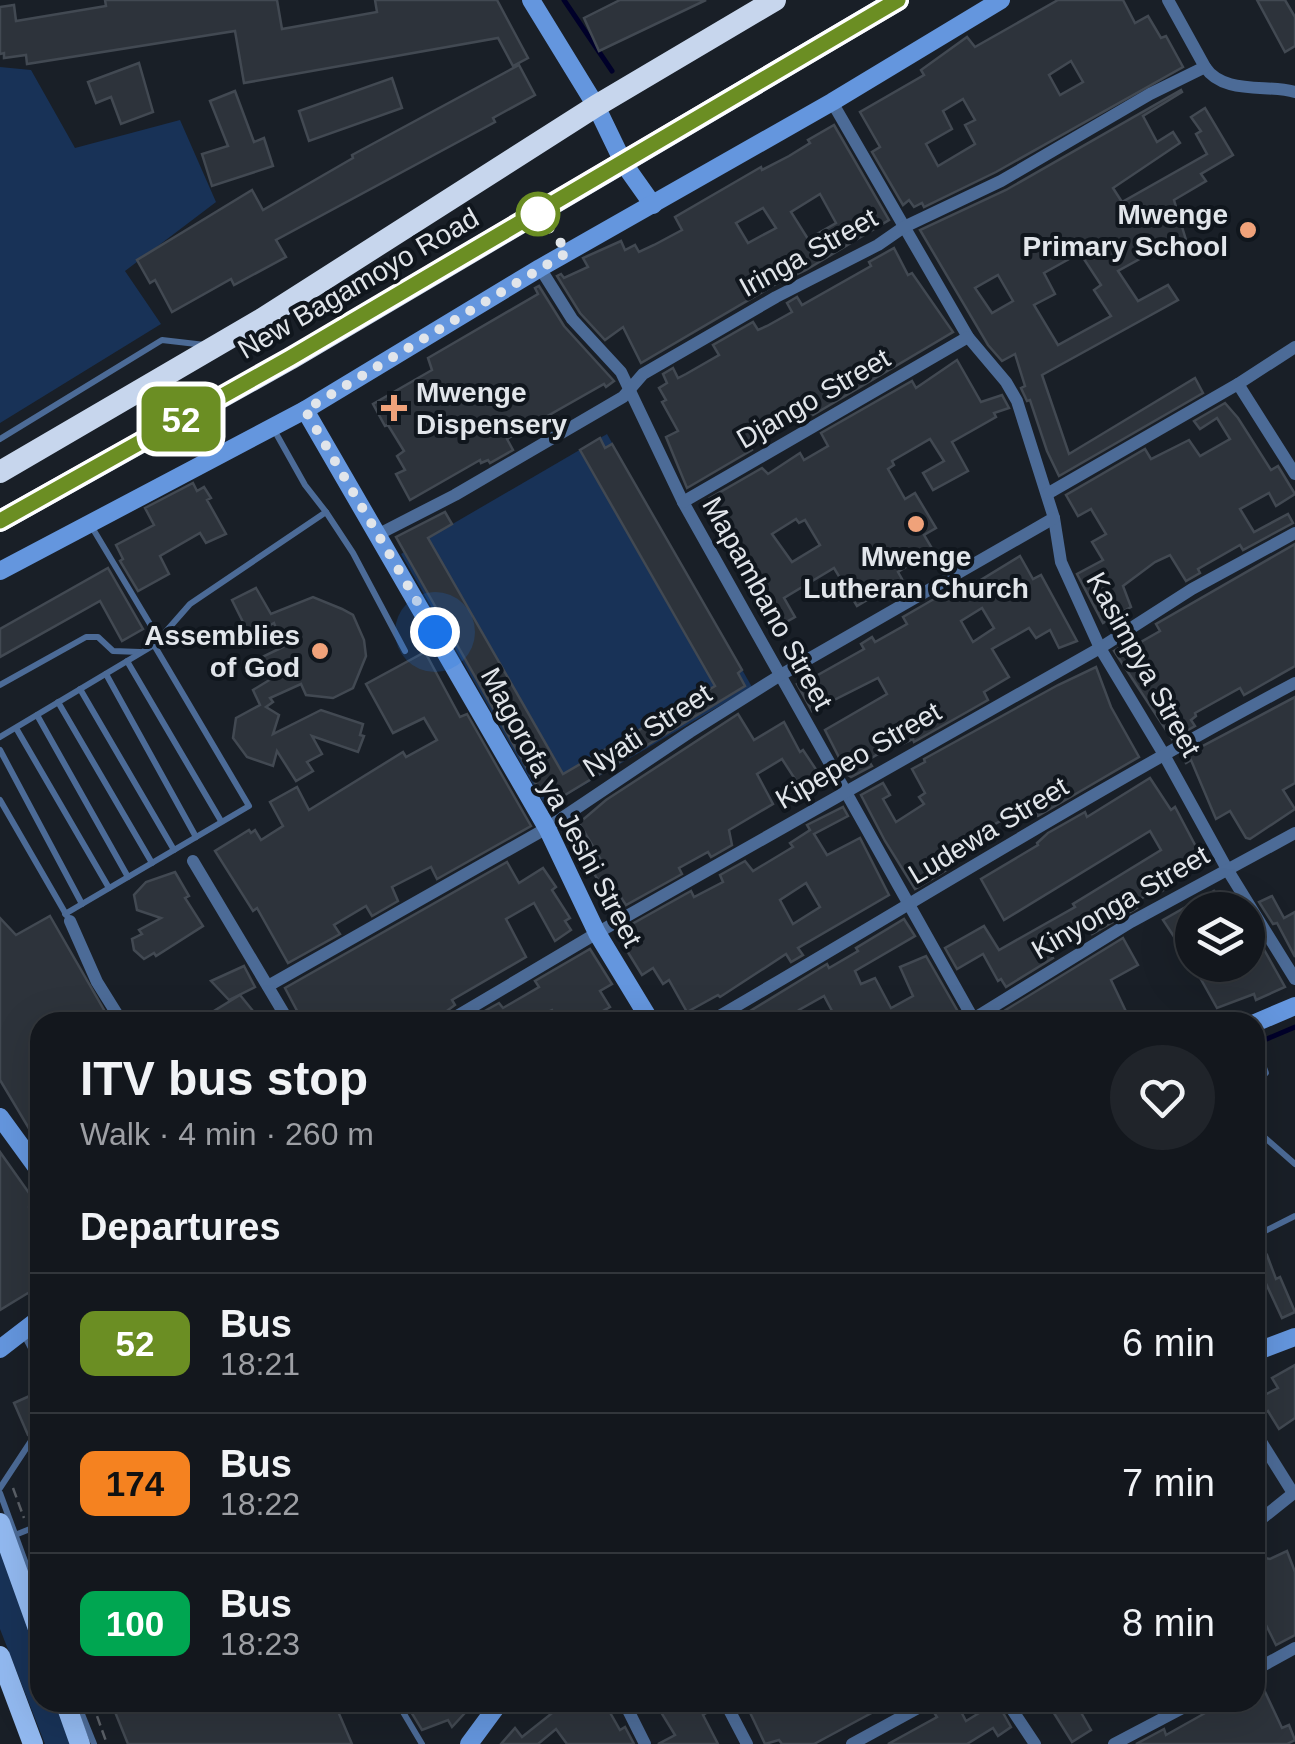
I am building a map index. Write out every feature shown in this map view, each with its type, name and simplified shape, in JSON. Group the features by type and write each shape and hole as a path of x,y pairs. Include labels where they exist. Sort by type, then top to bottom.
{"highway":[{"name":"New Bagamoyo Road","path":"0,472 214,347 596,106 774,0"},
{"name":"New Bagamoyo Road","path":"0,521 273,368 898,0"}],"main road":[{"path":"8,1529 30,1601"},
{"path":"0,1656 33,1744"},
{"path":"69,1712 80,1744"}],"street":[{"path":"531,0 596,106 624,164 653,206"},
{"path":"0,570 305,410 540,268 832,102 1001,0"},
{"path":"1168,0 1211,76 1242,86 1295,92"},
{"name":"Iringa Street","path":"379,534 629,393 644,374 776,297 878,245 904,226 1001,181 1150,94 1205,67"},
{"name":"Kasimpya Street","path":"832,102 968,337 1017,401 1054,518 1061,562 1100,648 1295,979"},
{"name":"Mapambano Street","path":"540,268 572,319 616,365 684,502 779,676 970,1012"},
{"name":"Django Street","path":"684,502 968,337"},
{"path":"1047,494 1295,347"},
{"path":"1238,384 1295,474"},
{"name":"Magorofa ya Jeshi Street","path":"305,410 547,828 597,933 645,1012"},
{"name":"Nyati Street","path":"268,986 547,828 779,676 1054,518"},
{"name":"Kipepeo Street","path":"465,1012 1295,533"},
{"name":"Ludewa Street","path":"725,1012 1164,752 1295,683"},
{"name":"Kinyonga Street","path":"987,1012 1084,950 1295,833"},
{"path":"193,861 283,1012"},
{"path":"68,917 97,982 116,1012"},
{"path":"1265,1018 1295,1006"},
{"path":"0,1118 30,1158"},
{"path":"0,1349 30,1326"},
{"path":"0,1338 22,1332"},
{"path":"1265,1348 1295,1337"},
{"path":"1265,1447 1294,1492 1265,1516"},
{"path":"1265,1664 1295,1648"},
{"path":"468,1744 492,1712"},
{"path":"629,1712 646,1744"},
{"path":"729,1712 747,1744"},
{"path":"852,1744 911,1712"},
{"path":"1013,1712 1034,1744"},
{"path":"1114,1744 1175,1712"}],"lane":[{"path":"0,439 162,340 214,347"},
{"path":"272,426 306,485 353,553 406,651"},
{"path":"0,737 156,642 190,604 326,512"},
{"path":"0,800 68,917 82,904 249,806 89,523"},
{"path":"0,685 86,637 98,636 113,651 141,652"},
{"path":"127,661 221,821"},
{"path":"106,674 196,837"},
{"path":"80,689 174,850"},
{"path":"58,702 152,863"},
{"path":"37,715 128,877"},
{"path":"16,728 109,888"},
{"path":"0,750 82,904"},
{"path":"184,844 193,861"},
{"path":"1265,1138 1295,1164"},
{"path":"1265,1231 1295,1216"},
{"path":"22,1332 30,1347"},
{"path":"30,1443 0,1490 8,1529 30,1579"},
{"path":"8,1529 29,1530"},
{"path":"81,1712 94,1744"},
{"path":"403,1712 422,1744"}],"path":[{"path":"9,1478 29,1530"},
{"path":"96,1712 107,1744"}],"shaded area":[{"path":"0,67 31,70 75,148 180,120 216,202 125,271 161,324 0,423"},
{"path":"607,434 752,687 546,807 401,554"},
{"path":"0,1542 30,1624 30,1706 0,1629"},
{"path":"32,1712 62,1712 74,1744 45,1744"}],"building":[{"path":"105,0 277,0 282,29 377,12 375,0 497,0 528,58 513,66 498,38 244,83 235,31 27,64 26,55 4,58 4,53 0,54 0,7 14,5 16,21 106,6"},
{"path":"620,0 706,0 599,51 584,18"},
{"path":"1058,0 1123,0 1135,23 1148,16 1161,38 1166,36 1183,67 996,172 924,207 922,203 914,207 909,200 903,205 872,152 880,147 860,112 924,75 921,70 967,37 975,47","holes":["1071,61 1083,82 1060,95 1049,75","963,99 975,120 965,125 975,144 938,166 926,144 952,129 943,111"]},
{"path":"1257,0 1285,0 1295,17 1295,46 1285,52"},
{"path":"139,63 153,112 121,124 111,97 96,103 88,82"},
{"path":"519,65 535,95 493,118 495,122 276,240 286,257 234,285 231,279 172,312 155,280 150,283 137,260 252,190 263,210 353,158 352,155"},
{"path":"392,78 402,108 309,141 299,111"},
{"path":"1181,90 1143,116 1157,142 1173,132 1180,143 1113,188 1122,202 1207,154 1196,134 1201,131 1191,117 1205,108 1233,155 1201,174 1206,181 1174,200 1189,250 1169,257 1165,245 1118,271 1138,301 1168,285 1178,300 1042,375 1069,454 1195,378 1203,393 1059,476 1030,400 1021,388 1025,386 1015,354 1002,361 988,345 920,230 1006,190","holes":["1080,253 1101,285 1094,290 1111,316 1058,345 1034,305 1055,294 1044,273","998,275 1013,301 992,313 975,288"]},
{"path":"235,91 254,142 264,138 273,166 212,186 202,154 228,146 210,101"},
{"path":"834,125 889,220 641,363 623,327 605,340 580,313 557,276 561,274 564,278 588,267 583,258 621,241 625,250 635,245 639,252 682,230 675,217 761,167 762,170 789,156 810,143 808,140","holes":["820,194 836,223 808,239 791,212","763,208 776,228 748,243 736,223"]},
{"path":"894,248 908,275 912,273 953,332 813,415 771,432 751,446 752,450 687,488 666,437 678,431 662,402 666,400 659,388 667,383 663,374 673,368 678,378 686,374 719,355 713,345 753,322 758,330 767,326 792,312 787,303 797,297 802,305 871,266 869,262"},
{"path":"539,286 564,326 614,381 507,439 513,450 490,463 480,460 410,500 396,474 405,470 397,456 404,451 373,404 432,370 428,358 538,294 535,288"},
{"path":"957,360 981,402 1002,395 1009,408 994,413 996,417 952,442 968,471 933,490 923,473 944,461 930,439 892,461 894,465 888,469 905,499 915,493 936,528 924,535 933,550 898,572 902,579 857,606 834,568 784,598 795,617 779,626 740,568 711,514 718,510 710,498 762,468 768,474 800,453 804,460 828,446 821,433 912,381 916,388","holes":["796,519 799,523 805,520 820,545 792,562 772,534"]},
{"path":"1225,403 1271,470 1278,466 1295,494 1276,506 1269,493 1240,509 1254,532 1288,514 1293,523 1243,550 1240,545 1198,569 1200,573 1186,581 1170,555 1155,562 1123,586 1131,607 1103,623 1077,574 1103,560 1092,542 1106,534 1091,509 1078,516 1066,495 1145,449 1151,459 1189,440 1200,456 1230,439 1217,418 1200,429 1194,421"},
{"path":"600,438 605,448 612,444 742,670 738,673 745,686 560,798 553,786 541,793 396,537 445,512 452,524 428,538 563,774 715,686 580,450"},
{"path":"193,483 197,491 204,487 226,534 206,543 200,533 160,556 169,574 138,591 120,561 123,559 116,545 154,525 145,508"},
{"path":"1295,544 1295,666 1244,695 1240,688 1195,713 1191,720 1195,726 1172,739 1114,651 1129,642 1132,647 1160,631 1156,624"},
{"path":"1020,556 1033,579 1041,575 1077,641 1059,648 1050,630 1036,638 1029,628 992,649 1009,677 984,692 988,700 914,742 901,741 868,760 872,766 851,777 825,730 887,694 878,678 812,711 797,684 864,649 861,644 872,637 875,642 907,624 903,617 964,582 974,584","holes":["982,608 994,628 973,642 961,621"]},
{"path":"108,568 143,629 122,641 100,601 0,657 0,629"},
{"path":"256,588 271,614 313,597 342,609 353,615 364,640 366,656 353,688 333,698 306,695 301,684 270,698 273,702 266,707 279,715 273,734 321,710 363,724 360,735 364,736 358,752 312,736 322,754 307,762 313,771 296,781 277,751 273,766 247,757 233,738 236,718 260,705 253,690 271,679 262,657 283,647 274,623 250,636 232,600"},
{"path":"425,652 460,717 467,714 531,826 437,879 431,867 392,887 398,901 372,916 366,906 334,925 340,934 288,963 257,908 253,911 215,851 249,830 255,830 261,840 283,826 270,802 297,787 309,810 403,752 406,757 437,740 424,718 393,733 366,684"},
{"path":"1096,667 1111,707 1139,757 1038,816 1034,811 1026,815 1022,809 977,834 981,841 941,866 945,871 915,889 861,795 883,783 890,795 883,799 896,822 924,804 919,797 925,793 912,769 924,759"},
{"path":"1295,697 1295,783 1283,790 1295,809 1246,838 1230,811 1216,819 1191,760 1186,763 1182,757"},
{"path":"738,714 754,740 784,722 800,752 803,750 823,780 804,793 782,759 757,774 773,804 729,830 732,845 711,857 708,852 679,868 682,874 626,905 618,893 609,899 589,865 600,858 579,823 606,800"},
{"path":"1150,778 1171,810 1175,807 1203,860 1171,880 1173,884 1159,893 1157,889 1134,903 1137,908 1092,934 1088,928 1049,951 1053,958 1006,987 1001,979 998,981 983,954 957,969 945,948 984,926 999,950 1075,907 1073,904 1161,850 1150,831 1004,920 981,879 1038,845 1048,833 1085,812 1087,817"},
{"path":"843,807 848,816 814,834 827,855 860,838 889,895 798,948 803,955 791,962 786,954 720,997 687,1012 669,980 663,984 653,968 642,975 616,933 691,891 694,897 723,882 720,875 745,861 753,871 793,847 790,843 810,830 807,825","holes":["806,883 820,907 793,924 780,900"]},
{"path":"507,862 519,883 543,868 570,918 565,921 571,930 555,941 534,903 506,919 526,957 452,1000 455,1005 445,1012 298,1012 285,988"},
{"path":"175,872 189,896 185,898 203,926 156,956 154,953 144,959 134,950 132,939 142,934 139,930 161,918 137,910 134,895 146,882"},
{"path":"1272,896 1284,918 1295,912 1295,957 1277,923 1273,924 1265,911 1265,899"},
{"path":"1175,913 1175,938 1163,920"},
{"path":"50,916 105,1012 30,1012 30,1130 0,1080 0,918 16,935"},
{"path":"904,919 915,936 855,971 861,984 875,978 891,1008 913,996 900,967 926,956 958,1012 833,1012 824,996 800,1012 748,1012 827,964 829,968 858,951 856,948"},
{"path":"1123,938 1138,965 1111,980 1126,1012 1002,1012"},
{"path":"590,949 612,984 600,991 610,1007 601,1012 483,1012 499,1003 503,1008 539,987 535,981"},
{"path":"1265,951 1285,987 1256,1000 1254,994 1217,1008 1202,982 1265,982"},
{"path":"244,966 255,987 229,1000 211,981"},
{"path":"240,995 254,1012 212,1012"},
{"path":"0,1152 30,1194 30,1295 0,1310"},
{"path":"1265,1256 1276,1279 1280,1277 1295,1312 1282,1318 1265,1281"},
{"path":"1295,1365 1295,1418 1279,1429 1268,1411 1265,1413 1265,1395 1278,1388 1272,1378"},
{"path":"30,1396 30,1436 28,1435 14,1403"},
{"path":"1287,1551 1295,1572 1295,1635 1276,1645 1265,1623 1265,1558"},
{"path":"1265,1692 1282,1728 1289,1725 1295,1740 1287,1744 1136,1744 1164,1729 1166,1735 1207,1712 1265,1712"},
{"path":"115,1712 338,1712 352,1744 128,1744"},
{"path":"411,1712 466,1712 452,1727 448,1720 422,1730"},
{"path":"553,1712 610,1712 620,1730 625,1727 634,1744 567,1744 556,1729 538,1744 501,1744 515,1728 522,1737"},
{"path":"661,1712 708,1712 703,1715 718,1744 658,1744 675,1735"},
{"path":"750,1712 873,1712 814,1744 782,1744 779,1740 765,1744"},
{"path":"934,1712 961,1712 966,1721 981,1712 1003,1712 1011,1727 998,1736 993,1728 967,1744 888,1744 937,1717"},
{"path":"1053,1712 1081,1712 1091,1730 1072,1742"}],"waterway":[{"path":"564,0 612,71"},
{"path":"1265,1040 1295,1027"}],"bus line":[{"name":"52","path":"0,521 290,358 898,0"}],"place":[{"name":"Mwenge Primary School","path":"1248,230"},
{"name":"Mwenge Dispensery","path":"394,408"},
{"name":"Mwenge Lutheran Church","path":"916,524"},
{"name":"Assemblies of God","path":"320,651"}],"route":[{"path":"435,632 305,410 568,252 538,214"}]}
